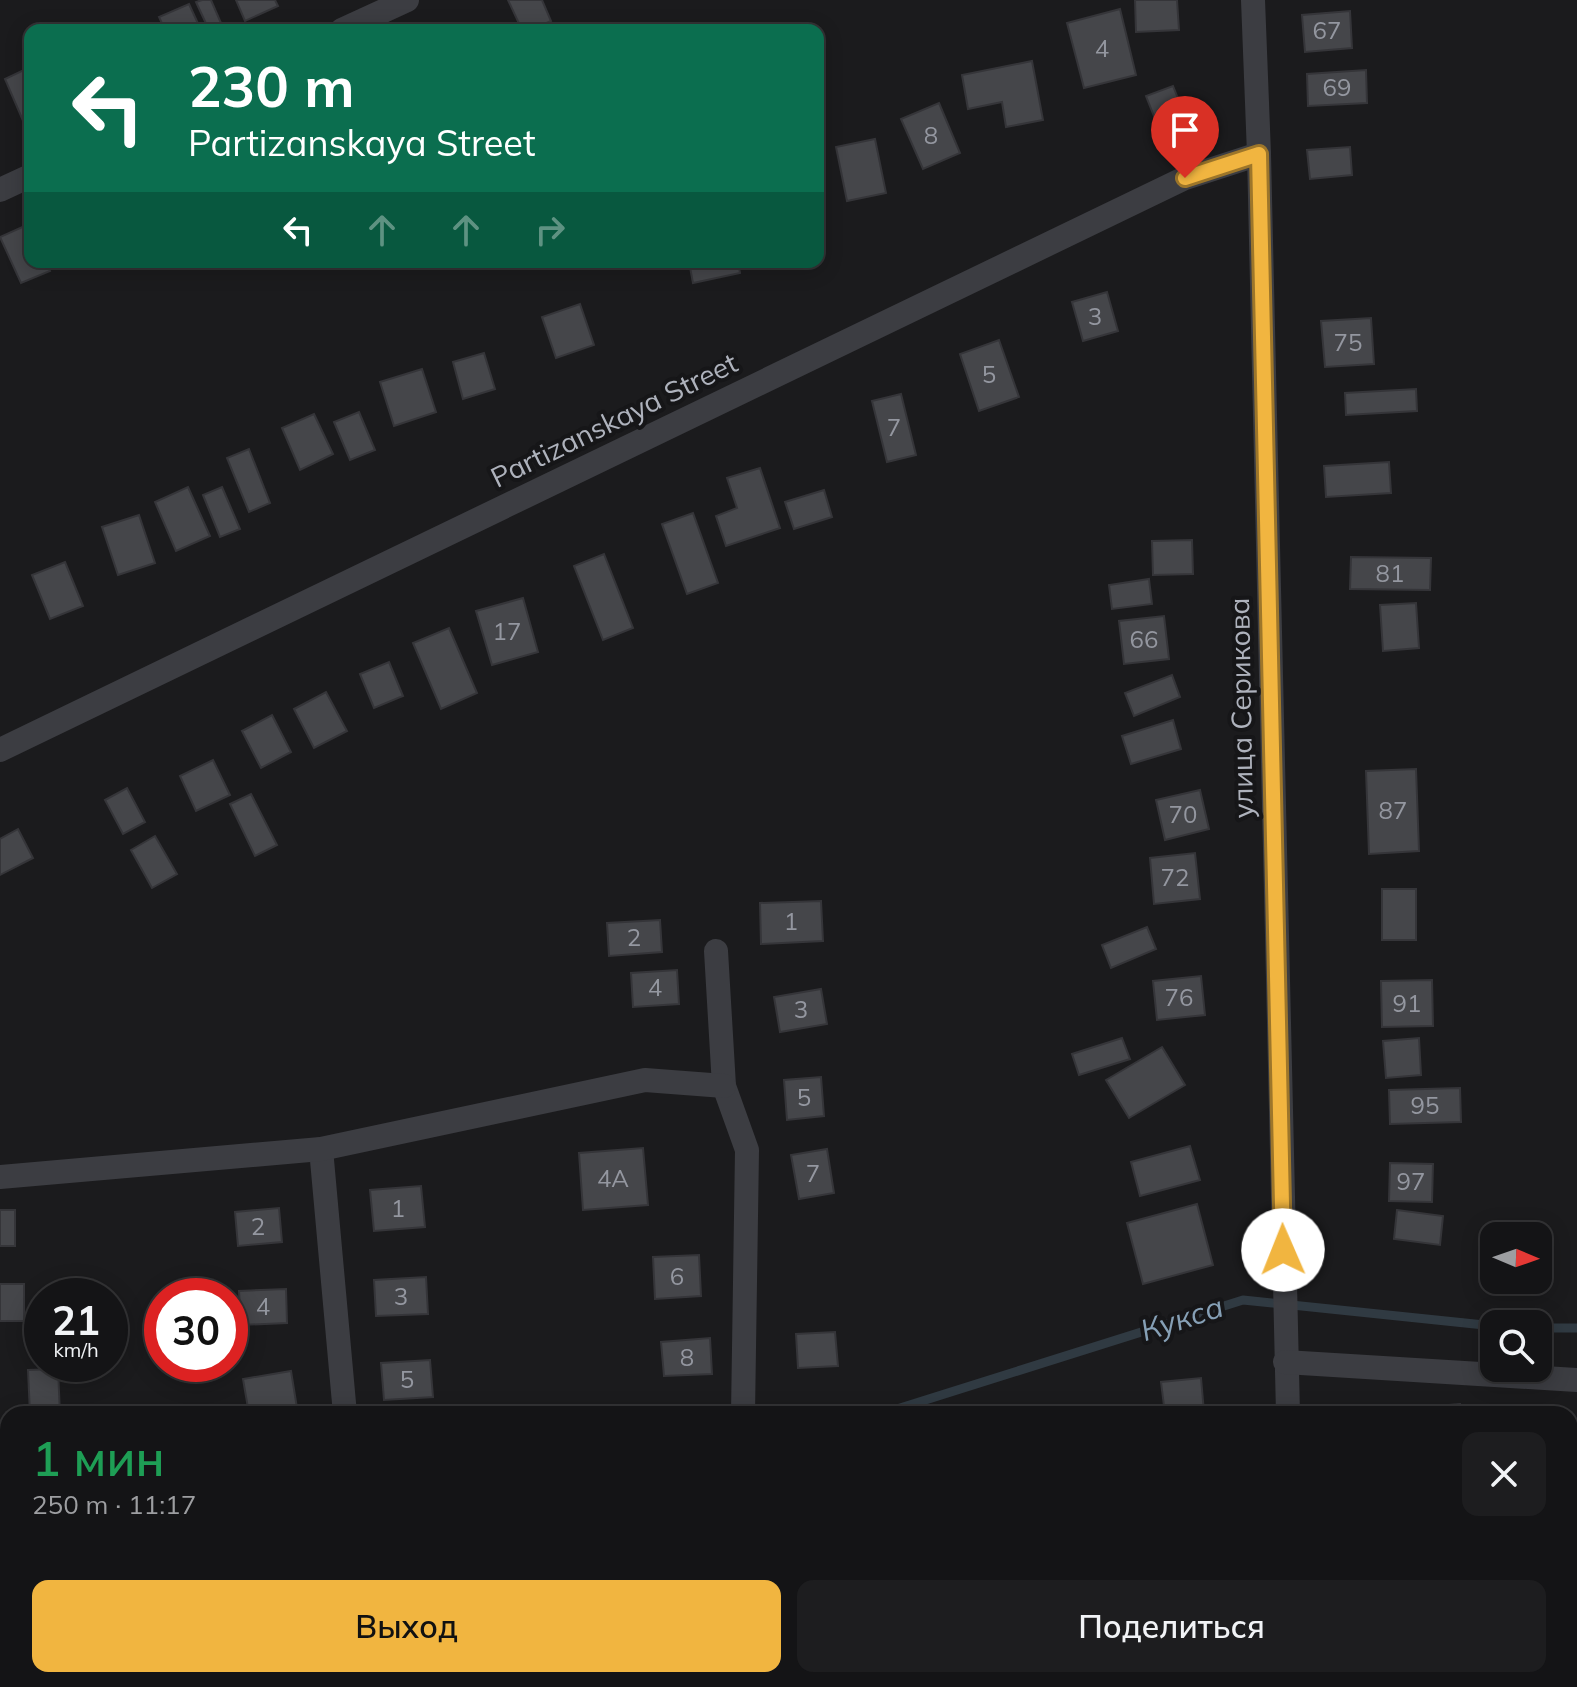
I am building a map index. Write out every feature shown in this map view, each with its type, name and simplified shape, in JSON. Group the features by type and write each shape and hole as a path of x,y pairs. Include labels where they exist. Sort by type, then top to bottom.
{"street":[{"path":"355,24 407,0"},
{"name":"улица Серикова","path":"1253,0 1288,1406"},
{"name":"Partizanskaya Street","path":"0,750 1171,185 1259,154"},
{"path":"0,190 24,179"},
{"path":"716,951 724,1086 747,1150 743,1406"},
{"path":"0,1177 321,1149 645,1080 724,1086"},
{"path":"321,1149 344,1406"},
{"path":"1285,1362 1577,1380"}],"building":[{"path":"211,0 221,24 206,24 196,2"},
{"path":"236,0 275,0 278,6 245,21"},
{"path":"508,0 542,0 551,21 519,24"},
{"path":"1135,0 1177,0 1179,30 1136,32"},
{"path":"189,4 198,24 162,24 159,17"},
{"path":"1120,9 1136,75 1084,88 1067,23"},
{"path":"1350,11 1352,48 1305,52 1302,15"},
{"path":"1032,61 1043,120 1006,127 1002,102 968,109 962,75"},
{"path":"24,70 24,123 5,79"},
{"path":"1366,70 1367,103 1308,106 1307,74"},
{"path":"1173,86 1194,138 1167,149 1146,96"},
{"path":"939,103 960,153 923,169 901,119"},
{"path":"875,139 886,193 847,201 836,147"},
{"path":"1350,147 1352,175 1310,179 1307,150"},
{"path":"24,226 24,268 49,268 50,271 21,283 0,237"},
{"path":"690,268 739,268 740,273 693,283"},
{"path":"1107,292 1118,331 1083,341 1072,302"},
{"path":"580,304 594,345 556,358 542,317"},
{"path":"1371,318 1374,364 1325,367 1321,321"},
{"path":"999,340 1019,397 979,411 960,354"},
{"path":"484,353 495,389 463,399 453,362"},
{"path":"422,369 436,412 394,426 380,382"},
{"path":"1416,389 1417,411 1346,415 1345,393"},
{"path":"901,394 916,455 887,462 872,401"},
{"path":"359,412 375,450 350,460 334,422"},
{"path":"314,414 333,454 300,470 282,428"},
{"path":"249,449 270,503 249,512 227,458"},
{"path":"1389,462 1391,493 1326,497 1324,466"},
{"path":"760,468 780,528 726,546 716,516 737,508 727,478"},
{"path":"188,487 210,536 176,551 155,502"},
{"path":"222,487 240,529 220,537 203,495"},
{"path":"824,490 832,517 794,529 785,502"},
{"path":"693,513 718,583 687,594 662,524"},
{"path":"139,515 155,563 118,575 102,527"},
{"path":"1192,540 1193,574 1153,575 1152,541"},
{"path":"604,554 633,628 603,640 574,566"},
{"path":"1351,557 1431,558 1430,590 1350,589"},
{"path":"65,562 83,606 50,619 32,575"},
{"path":"1149,579 1152,604 1112,609 1109,585"},
{"path":"523,598 538,652 492,665 476,611"},
{"path":"1416,603 1419,648 1383,651 1380,605"},
{"path":"1164,616 1169,659 1124,664 1119,621"},
{"path":"449,628 477,693 441,709 413,643"},
{"path":"389,662 403,696 374,708 360,674"},
{"path":"1172,675 1180,697 1134,716 1125,693"},
{"path":"326,692 347,731 314,748 294,709"},
{"path":"272,715 291,752 261,768 242,731"},
{"path":"1173,720 1181,749 1131,764 1122,736"},
{"path":"213,760 230,795 196,811 180,776"},
{"path":"1416,769 1419,851 1369,854 1366,771"},
{"path":"127,788 145,822 123,834 105,800"},
{"path":"1200,790 1209,829 1165,840 1156,800"},
{"path":"251,794 277,845 255,856 230,804"},
{"path":"18,829 33,858 0,875 0,839"},
{"path":"155,836 177,874 152,888 131,850"},
{"path":"1195,853 1200,899 1154,904 1150,858"},
{"path":"1382,889 1416,889 1416,940 1382,940"},
{"path":"821,901 823,941 761,944 760,903"},
{"path":"660,920 662,952 609,956 607,923"},
{"path":"1147,927 1156,949 1111,968 1102,945"},
{"path":"677,970 679,1004 633,1007 631,973"},
{"path":"1201,976 1205,1015 1157,1020 1153,981"},
{"path":"1432,980 1433,1026 1382,1027 1381,981"},
{"path":"821,989 827,1024 780,1032 774,997"},
{"path":"1122,1038 1130,1059 1079,1075 1072,1054"},
{"path":"1419,1038 1421,1075 1386,1078 1383,1041"},
{"path":"1162,1047 1185,1085 1129,1118 1106,1080"},
{"path":"821,1077 824,1116 787,1120 784,1080"},
{"path":"1460,1088 1461,1122 1390,1124 1389,1090"},
{"path":"1190,1146 1200,1180 1140,1196 1131,1162"},
{"path":"643,1148 648,1205 583,1210 579,1153"},
{"path":"827,1149 834,1193 799,1199 791,1155"},
{"path":"1390,1163 1433,1164 1432,1202 1389,1201"},
{"path":"421,1186 425,1227 374,1231 370,1190"},
{"path":"1197,1204 1213,1265 1143,1284 1127,1223"},
{"path":"279,1208 282,1242 238,1246 235,1212"},
{"path":"0,1210 15,1210 15,1246 0,1246"},
{"path":"1397,1210 1443,1216 1440,1245 1394,1239"},
{"path":"699,1255 701,1296 655,1299 653,1257"},
{"path":"426,1277 428,1314 376,1316 374,1280"},
{"path":"0,1284 24,1284 24,1321 0,1321"},
{"path":"286,1289 287,1323 248,1325 248,1291"},
{"path":"835,1332 838,1366 798,1368 796,1334"},
{"path":"710,1338 712,1374 664,1376 661,1342"},
{"path":"430,1360 433,1397 384,1400 381,1363"},
{"path":"291,1371 297,1406 248,1406 244,1382 248,1382 248,1378"},
{"path":"1201,1378 1203,1406 1164,1406 1161,1382"},
{"path":"29,1382 59,1382 60,1406 30,1406"}],"waterway":[{"name":"Кукса","path":"906,1406 1243,1300 1480,1325"},
{"name":"Кукса","path":"1552,1328 1577,1328"}],"route":[{"path":"1185,178 1259,154 1283,1250"}]}
